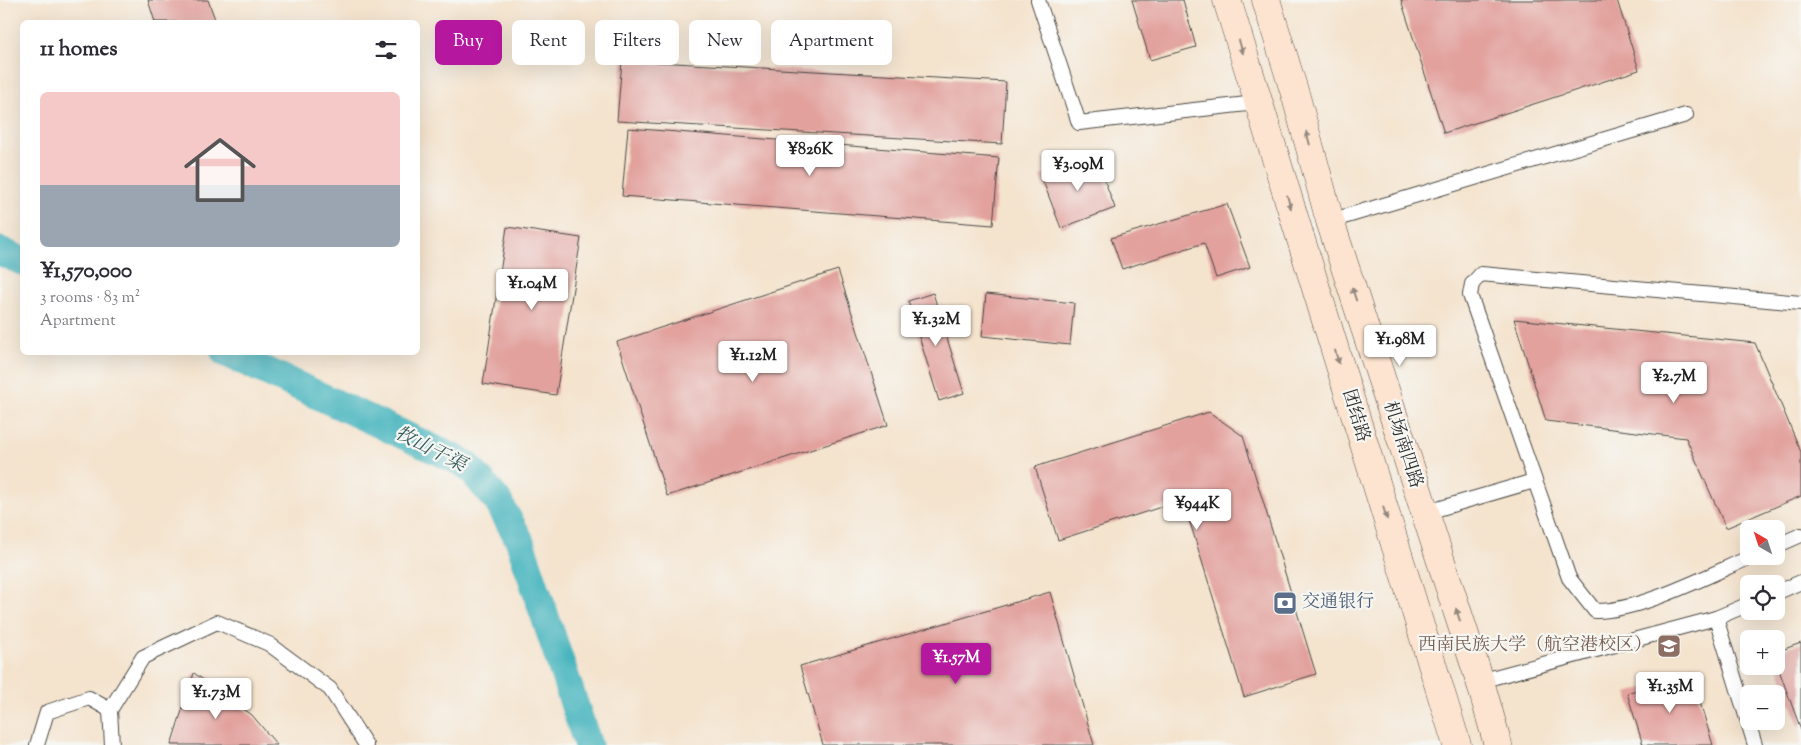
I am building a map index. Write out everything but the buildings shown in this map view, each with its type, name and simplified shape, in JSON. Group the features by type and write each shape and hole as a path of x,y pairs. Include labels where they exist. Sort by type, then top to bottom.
{"main road":[{"name":"团结路","path":"1227,0 1456,745"},
{"name":"机场南四路","path":"1266,0 1296,97 1330,221 1480,681 1498,745"}],"lane":[{"path":"1038,0 1079,123 1247,104"},
{"path":"1330,221 1686,115"},
{"path":"1740,561 1642,602 1612,612 1595,611 1569,578 1470,295 1472,284 1481,274 1801,303"},
{"path":"1424,513 1534,481"},
{"path":"1785,542 1801,535"},
{"path":"1785,589 1801,582"},
{"path":"1480,681 1716,618 1740,608"},
{"path":"1716,618 1755,745"},
{"path":"112,745 110,710 143,657 218,622 268,644 330,689 366,745"},
{"path":"37,745 47,712 89,698 110,710"}],"waterway":[{"name":"牧山干渠","path":"0,251 20,260"},
{"name":"牧山干渠","path":"231,355 466,464 497,500 519,539 588,745"}],"place":[{"name":"交通银行","path":"1285,603"},
{"name":"西南民族大学（航空港校区）","path":"1669,646"}]}
